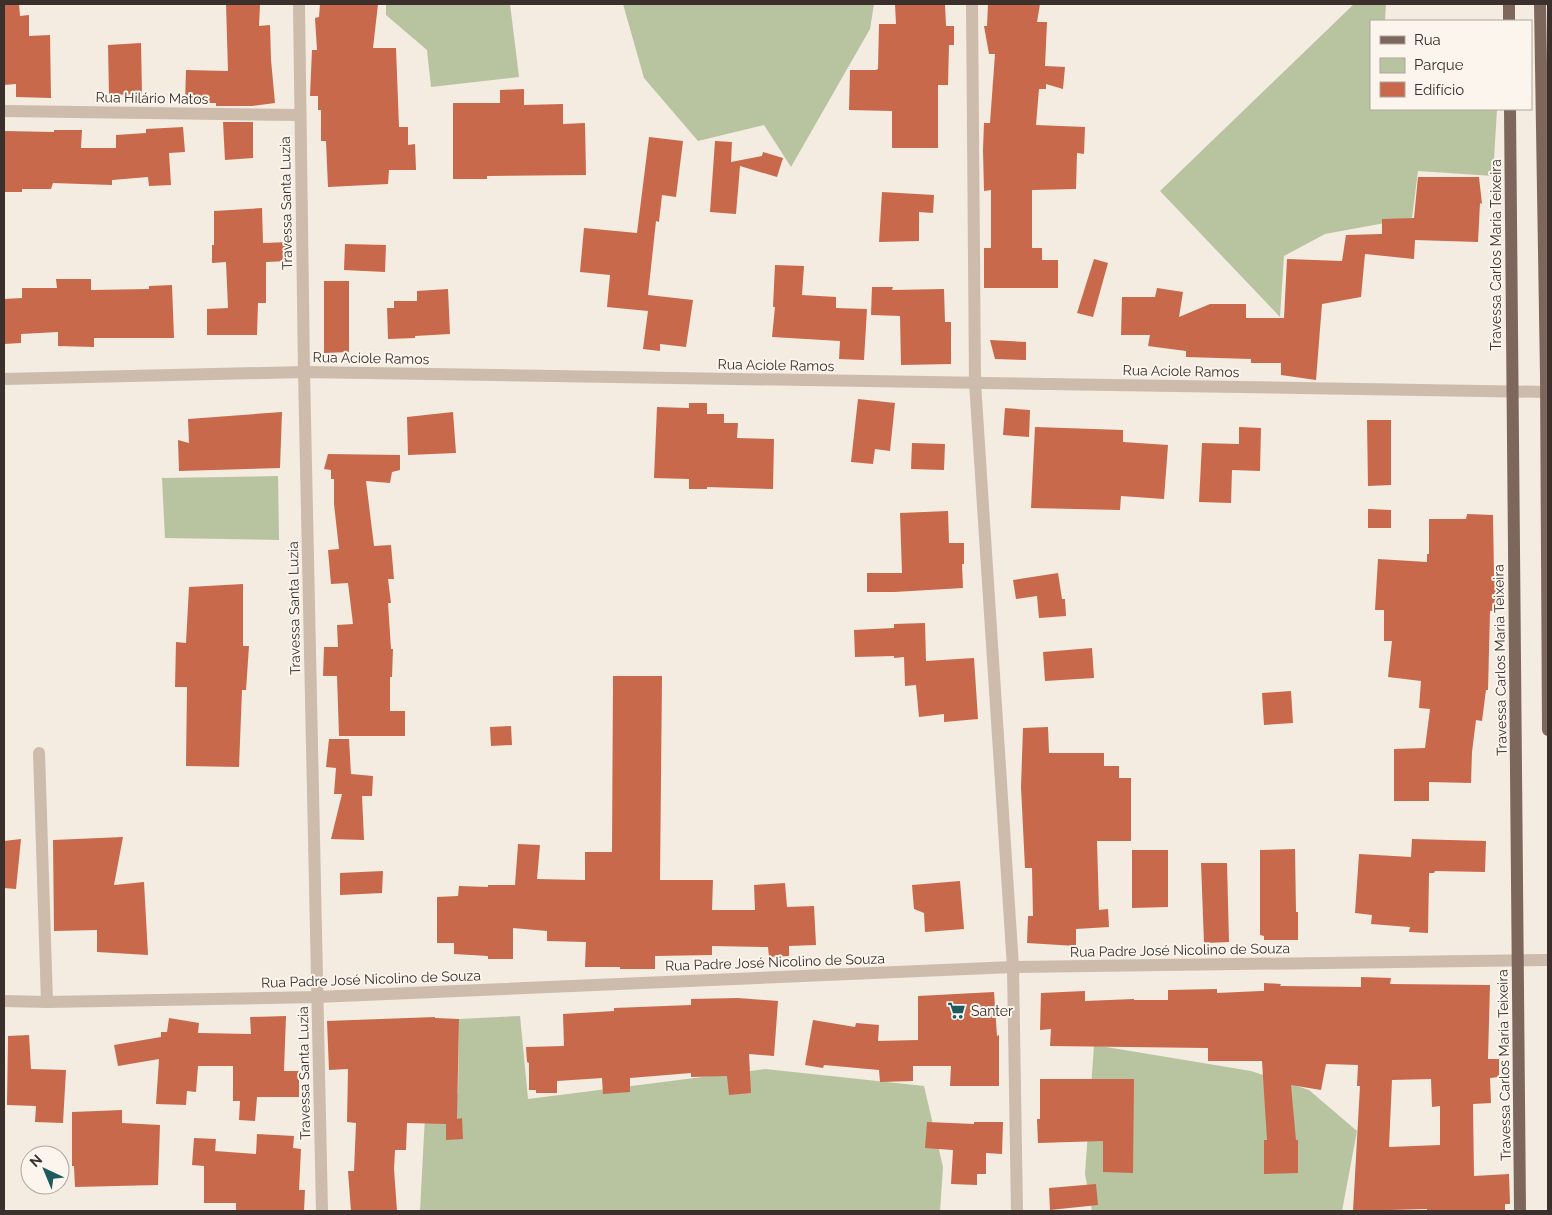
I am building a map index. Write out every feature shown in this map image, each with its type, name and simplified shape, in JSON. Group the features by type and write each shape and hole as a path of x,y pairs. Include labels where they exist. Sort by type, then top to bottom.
{"main road":[{"path":"1509,4 1509,20"},
{"path":"1540,4 1547,392 1548,730"},
{"name":"Travessa Carlos Maria Teixeira","path":"1510,110 1520,1211"}],"street":[{"name":"Travessa Santa Luzia","path":"299,4 304,372 322,1211"},
{"path":"972,4 975,383 1012,967 1017,1211"},
{"name":"Rua Hilário Matos","path":"4,111 300,115"},
{"name":"Rua Aciole Ramos","path":"4,379 304,372 1547,392"},
{"path":"39,753 47,1002"},
{"name":"Rua Padre José Nicolino de Souza","path":"4,1001 47,1002 317,997 1012,967 1548,960"}],"green space":[{"path":"386,4 510,4 519,77 431,87 427,50 386,15"},
{"path":"623,4 874,4 870,29 791,167 764,125 698,141 644,78"},
{"path":"1354,4 1386,4 1385,20 1370,20 1370,110 1497,110 1493,176 1418,171 1412,218 1325,234 1284,256 1280,317 1160,191"},
{"path":"278,476 279,540 165,538 162,478"},
{"path":"520,1016 528,1099 765,1069 924,1086 943,1167 940,1211 420,1211 426,1097 458,1093 459,1019"},
{"path":"1094,1045 1251,1071 1309,1090 1357,1131 1342,1211 1092,1211 1085,1174"}],"building":[{"path":"4,4 19,4 20,16 29,15 29,36 50,35 51,98 16,97 16,84 4,85"},
{"path":"226,4 260,4 259,26 270,25 275,103 252,106 216,106 216,103 185,103 186,70 228,71"},
{"path":"320,4 378,4 373,48 396,48 399,127 408,127 408,145 415,144 416,170 389,170 388,184 328,187 326,141 321,141 321,110 318,110 318,96 310,96 312,50 317,50 315,18 319,17"},
{"path":"895,4 945,4 946,26 954,26 954,45 949,45 948,85 938,85 938,148 892,148 892,111 849,110 850,70 878,69 879,24 896,24"},
{"path":"988,4 1040,4 1037,22 1047,22 1045,66 1065,67 1063,89 1046,84 1046,89 1039,89 1036,125 1085,127 1084,154 1077,153 1076,189 1032,190 1032,248 1042,248 1042,260 1058,260 1058,288 984,288 984,248 991,248 991,190 984,191 984,123 990,123 995,54 989,54 984,26 987,26"},
{"path":"141,43 142,94 109,95 108,45"},
{"path":"524,89 524,105 563,104 563,124 585,123 586,175 487,176 487,179 453,179 453,103 500,103 500,90"},
{"path":"223,122 253,122 253,158 225,160"},
{"path":"183,127 185,152 169,153 171,185 149,186 148,177 112,180 112,185 53,183 51,189 22,189 22,192 4,192 4,131 54,132 54,130 82,130 81,148 116,148 116,135 146,133 146,129"},
{"path":"649,137 683,141 676,197 662,195 659,222 656,221 648,295 693,300 686,347 660,344 660,351 643,349 648,311 607,307 610,275 580,272 584,228 637,233"},
{"path":"715,141 732,142 731,162 762,156 763,152 783,158 777,177 740,166 736,214 710,212"},
{"path":"1418,177 1479,177 1482,204 1480,203 1478,242 1415,240 1414,259 1365,254 1361,297 1322,304 1316,380 1281,375 1281,363 1251,363 1251,359 1186,357 1186,351 1148,346 1150,335 1121,335 1122,297 1155,297 1157,288 1183,292 1179,317 1210,304 1246,304 1246,318 1284,318 1287,259 1342,261 1346,235 1382,234 1382,219 1414,218"},
{"path":"882,192 934,195 933,213 919,212 919,241 879,242"},
{"path":"262,208 263,243 290,242 289,261 266,262 266,303 258,303 257,335 207,335 207,309 228,308 226,262 212,263 214,211"},
{"path":"345,244 386,245 385,272 344,270"},
{"path":"1094,259 1108,263 1093,317 1077,313"},
{"path":"775,265 804,266 802,295 836,297 836,308 867,309 864,360 839,359 840,341 772,337 775,307 773,307"},
{"path":"56,279 91,279 91,290 149,289 149,286 172,285 174,338 94,338 94,347 58,346 58,332 21,334 21,343 4,344 4,299 22,298 22,288 57,288"},
{"path":"324,281 349,281 349,352 324,353"},
{"path":"872,287 893,287 892,290 944,289 945,322 951,322 951,364 901,365 900,316 871,315"},
{"path":"448,289 450,334 388,339 387,308 394,308 394,301 417,301 417,291"},
{"path":"990,340 1026,342 1026,360 995,359"},
{"path":"858,399 895,403 890,451 875,449 873,464 851,462"},
{"path":"689,403 707,403 707,414 724,414 724,423 738,423 737,438 774,439 773,489 707,487 707,489 689,489 689,479 654,478 657,407 689,408"},
{"path":"1005,408 1030,410 1029,437 1003,435"},
{"path":"282,412 280,468 179,471 178,440 189,443 188,419"},
{"path":"453,412 456,453 408,455 407,417"},
{"path":"1367,420 1391,420 1391,485 1368,486"},
{"path":"1035,427 1123,430 1123,442 1168,445 1164,499 1121,496 1120,510 1031,508"},
{"path":"1239,427 1261,428 1260,471 1232,470 1231,503 1199,502 1202,443 1239,444"},
{"path":"912,443 945,444 944,470 911,469"},
{"path":"328,454 400,455 400,470 392,472 390,483 366,481 374,546 391,545 394,579 388,579 391,603 388,603 391,649 393,649 392,677 390,677 390,711 405,711 405,736 339,736 337,676 323,676 324,647 338,647 337,625 353,624 348,583 331,584 328,550 339,549 334,504 334,479 331,479 331,470 324,469"},
{"path":"1368,509 1391,510 1391,528 1368,528"},
{"path":"948,511 949,543 964,543 964,564 962,564 963,588 867,592 867,573 902,573 900,513"},
{"path":"1467,514 1493,515 1494,575 1503,575 1504,610 1490,611 1488,690 1486,690 1482,721 1476,720 1471,783 1429,782 1429,801 1394,801 1394,749 1425,748 1430,709 1419,708 1421,681 1388,677 1392,641 1384,641 1384,610 1375,610 1378,559 1427,562 1427,554 1429,554 1429,519 1466,519"},
{"path":"1058,573 1062,599 1065,599 1066,616 1039,618 1037,596 1016,599 1013,580"},
{"path":"243,584 243,646 249,646 246,690 242,690 239,767 186,766 187,687 175,687 176,642 186,643 189,587"},
{"path":"925,623 926,661 974,658 978,719 944,722 944,714 919,717 916,685 905,686 904,657 855,657 854,630 894,628 894,624"},
{"path":"1092,648 1094,678 1045,681 1043,652"},
{"path":"613,676 662,676 660,880 713,880 712,910 755,910 754,885 785,883 787,907 814,906 816,945 789,946 789,956 769,957 768,947 712,946 712,955 655,956 655,969 620,969 620,967 585,967 586,942 547,941 547,931 513,928 513,959 488,959 488,956 454,954 454,943 437,943 437,897 458,896 459,886 488,887 488,885 515,885 518,844 540,845 537,879 585,880 585,852 612,852"},
{"path":"1291,691 1293,723 1264,725 1262,693"},
{"path":"511,726 512,745 491,746 490,727"},
{"path":"1048,727 1049,753 1104,753 1104,766 1119,766 1119,778 1131,778 1131,841 1097,841 1099,910 1108,909 1109,927 1076,929 1076,946 1027,943 1028,916 1033,916 1032,868 1025,868 1021,787 1023,728"},
{"path":"329,739 349,739 351,774 373,776 372,796 362,796 364,840 331,839 342,794 334,794 336,768 326,767"},
{"path":"123,837 114,885 144,882 148,955 97,952 97,930 54,931 53,840"},
{"path":"21,839 16,889 4,888 4,841"},
{"path":"1412,839 1486,841 1485,872 1435,871 1434,873 1429,873 1428,933 1409,932 1410,927 1371,924 1372,915 1355,913 1359,854 1411,857"},
{"path":"1295,849 1298,940 1264,940 1264,936 1260,935 1260,850"},
{"path":"1132,850 1168,850 1168,907 1132,908"},
{"path":"1201,863 1227,863 1229,942 1204,943"},
{"path":"383,871 382,893 340,895 340,873"},
{"path":"960,881 964,929 925,932 924,913 914,909 912,885"},
{"path":"1361,977 1391,978 1390,984 1490,985 1488,1059 1499,1059 1499,1077 1490,1078 1491,1103 1473,1104 1474,1176 1509,1174 1510,1204 1505,1204 1505,1211 1427,1211 1427,1209 1353,1211 1360,1086 1357,1086 1358,1065 1326,1064 1321,1090 1291,1085 1296,1140 1298,1140 1298,1173 1264,1174 1264,1140 1267,1140 1262,1061 1208,1061 1208,1048 1050,1046 1051,1029 1040,1030 1041,993 1085,991 1085,1001 1168,1000 1168,990 1217,989 1217,993 1264,991 1264,983 1281,984 1280,986 1361,987","holes":["1431,1079 1432,1107 1440,1106 1440,1145 1389,1147 1392,1080"]},
{"path":"994,992 997,1036 999,1035 999,1086 950,1086 951,1066 913,1066 913,1081 880,1082 879,1070 824,1065 823,1068 805,1065 813,1020 855,1027 856,1023 879,1025 878,1041 918,1040 918,996"},
{"path":"738,998 778,1001 774,1056 749,1054 751,1093 729,1095 727,1076 691,1077 691,1073 630,1078 630,1092 603,1094 602,1078 557,1081 557,1093 536,1093 536,1090 529,1090 529,1063 527,1062 526,1047 564,1046 563,1014 614,1011 614,1008 691,1005 691,999"},
{"path":"286,1016 284,1071 299,1071 299,1097 257,1097 255,1121 239,1120 240,1101 233,1101 233,1066 198,1066 196,1092 187,1091 186,1105 156,1104 159,1059 118,1066 114,1045 161,1037 161,1032 167,1032 169,1018 199,1023 198,1033 251,1034 250,1017"},
{"path":"435,1017 459,1019 457,1119 462,1118 463,1139 446,1140 446,1124 407,1123 406,1150 395,1150 394,1169 397,1211 351,1211 348,1171 354,1171 356,1123 347,1122 348,1069 329,1070 327,1021"},
{"path":"29,1035 31,1069 66,1070 63,1123 35,1122 36,1106 7,1105 8,1036"},
{"path":"1040,1079 1134,1079 1133,1173 1103,1172 1103,1141 1038,1143 1037,1119 1040,1119"},
{"path":"122,1110 122,1123 160,1125 158,1185 75,1187 74,1166 72,1166 72,1112"},
{"path":"927,1122 974,1124 974,1122 1003,1122 1002,1154 986,1153 986,1174 977,1174 977,1185 951,1184 953,1150 925,1148"},
{"path":"257,1134 294,1136 293,1148 301,1149 299,1190 305,1190 304,1211 236,1211 236,1203 204,1203 204,1166 192,1165 194,1138 216,1139 215,1151 256,1154"},
{"path":"1096,1184 1098,1205 1050,1210 1049,1188"}],"place":[{"name":"Santer","path":"957,1011"}]}
